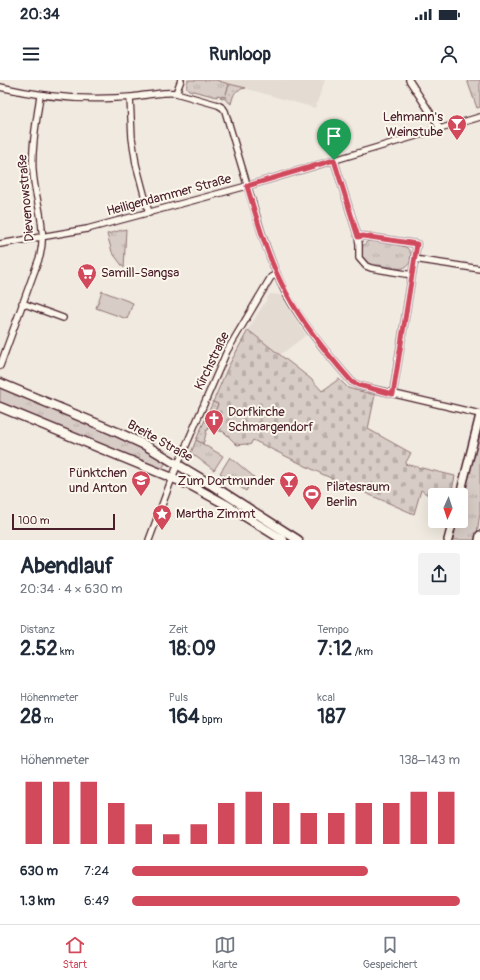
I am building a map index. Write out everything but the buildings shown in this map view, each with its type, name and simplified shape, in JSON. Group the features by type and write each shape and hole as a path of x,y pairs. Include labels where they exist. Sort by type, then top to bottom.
{"main road":[{"name":"Breite Straße","path":"0,383 145,445 298,540"},
{"name":"Breite Straße","path":"0,407 192,486 225,504 283,540"}],"street":[{"path":"176,93 181,80"},
{"path":"409,80 436,120 440,129"},
{"path":"0,87 40,95 99,99 169,92 218,105 225,111 267,251 286,294 331,358 352,382 358,385 480,414 462,488"},
{"name":"Dievenowstraße","path":"0,366 40,256 42,225 34,180 33,163 34,139 40,95"},
{"path":"130,97 132,138 135,158 149,212"},
{"name":"Heiligendammer Straße","path":"0,244 87,229 247,186 480,117"},
{"path":"334,160 358,237 359,258 366,266 371,268 412,275"},
{"path":"358,237 363,236 417,244 393,394"},
{"path":"414,259 480,269"},
{"name":"Kirchstraße","path":"149,540 177,464 227,351 271,277 277,274"},
{"path":"22,304 63,318"},
{"path":"448,540 451,528"},
{"path":"479,540 480,535"}],"shaded area":[{"path":"216,80 325,80 315,108"},
{"path":"270,294 280,295 306,335 280,355 248,330"}],"green space":[{"path":"188,80 216,80 229,84 225,97 217,95 217,97 189,90 187,87"},
{"path":"467,80 480,80 480,107 477,108"},
{"path":"229,84 246,88 235,93 231,104 220,97 225,97"},
{"path":"126,229 124,268 112,252 107,234"},
{"path":"371,240 401,245 407,248 411,253 410,262 403,268 371,265 366,263 361,255 361,251 364,244"},
{"path":"102,291 133,303 127,319 96,308"},
{"path":"248,330 311,379 322,391 339,379 348,388 375,395 368,429 411,453 405,464 455,476 452,488 428,488 428,495 421,490 414,514 324,475 253,440 250,445 237,445 224,432 209,428 218,404 213,402 228,367"},
{"path":"0,387 145,449 166,462 162,469 0,402"},
{"path":"213,402 218,404 203,444 196,440"},
{"path":"480,430 480,513 476,540 452,540 455,528 468,528 468,488 465,488"},
{"path":"196,440 223,456 214,470 191,453"},
{"path":"230,457 254,477 246,491 220,473"},
{"path":"187,474 292,540 287,540 216,495 186,479"}],"place":[{"name":"Lehmann's Weinstube","path":"457,141"},
{"name":"Samill-Sangsa","path":"87,290"},
{"name":"Dorfkirche Schmargendorf","path":"214,436"},
{"name":"Pünktchen und Anton","path":"141,497"},
{"name":"Zum Dortmunder","path":"289,498"},
{"name":"Pilatesraum Berlin","path":"312,511"},
{"name":"Martha Zimmt","path":"162,531"}],"route":[{"path":"334,160 358,237 363,236 417,244 393,394 352,382 317,341 302,320 286,294 267,251 247,186 334,160"}]}
